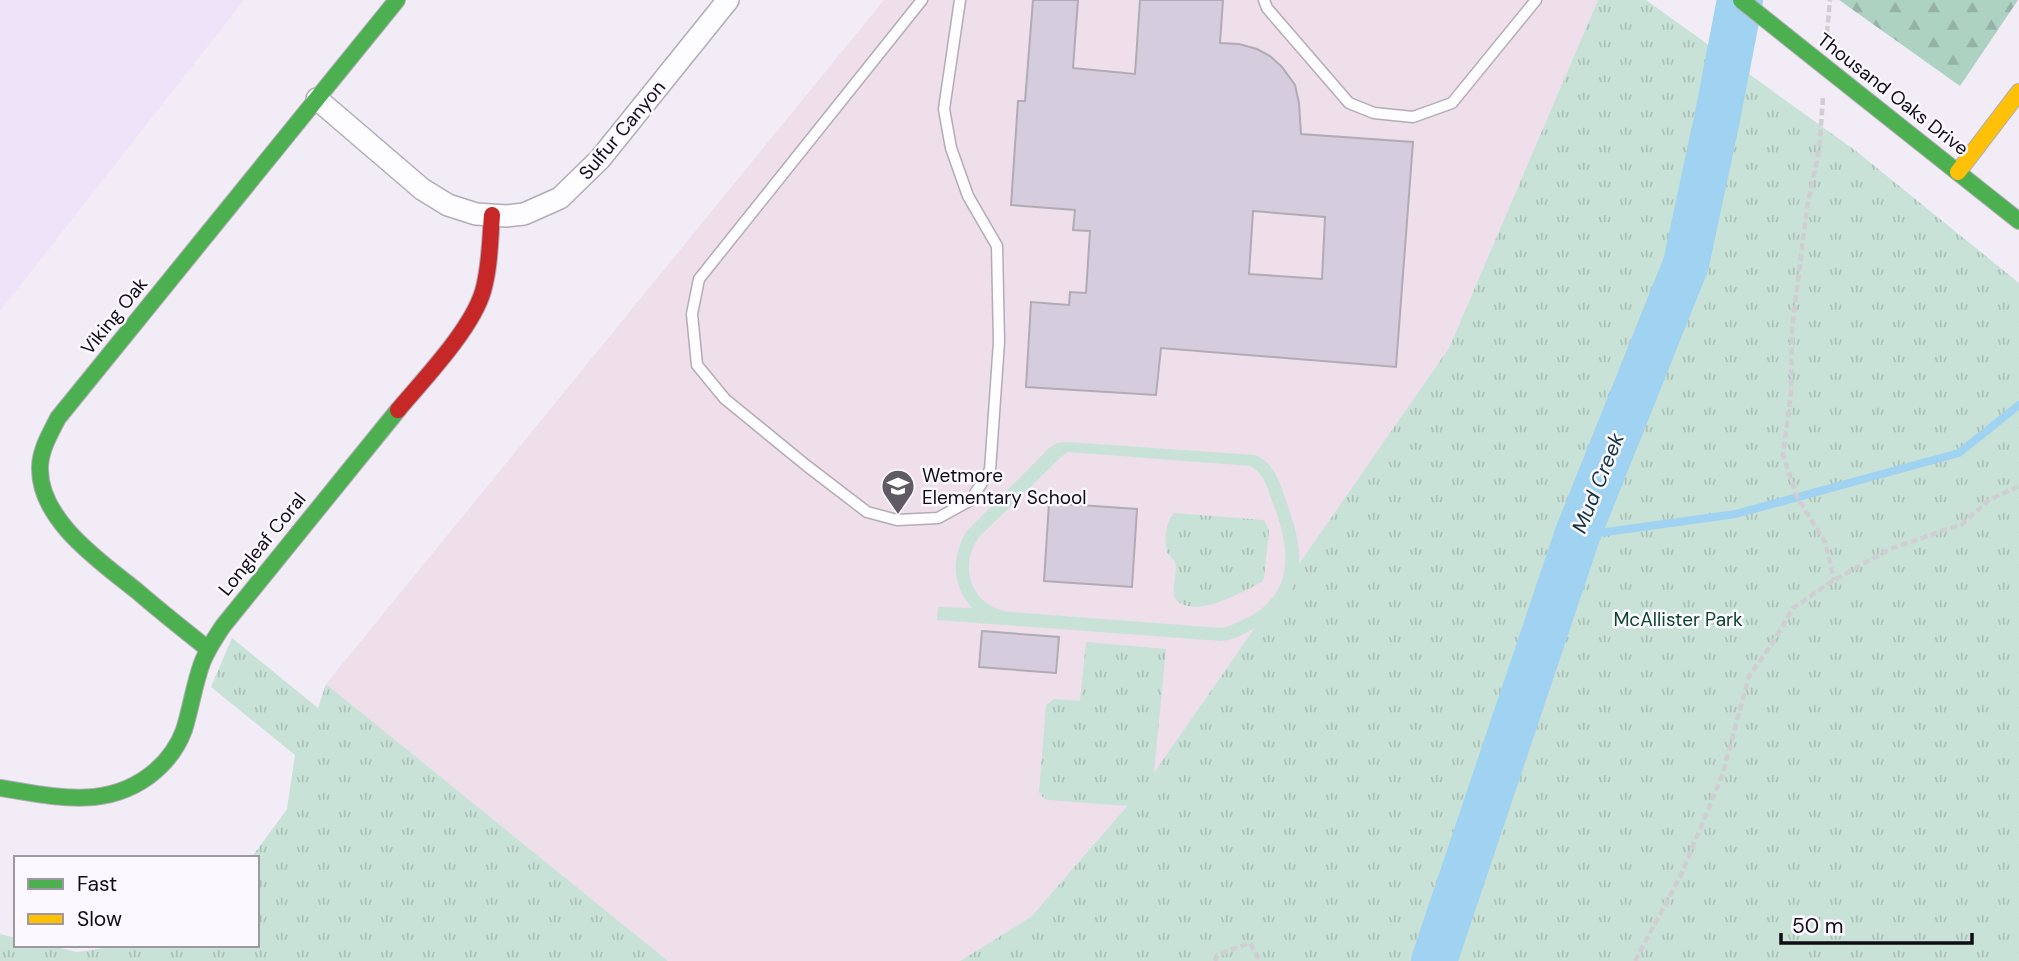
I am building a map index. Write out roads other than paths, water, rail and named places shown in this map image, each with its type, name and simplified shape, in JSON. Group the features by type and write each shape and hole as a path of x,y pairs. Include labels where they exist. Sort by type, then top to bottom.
{"street":[{"name":"Viking Oak","path":"208,649 83,548 54,517 43,493 40,470 42,447 58,418 397,0"},
{"name":"Sulfur Canyon","path":"317,99 422,189 448,205 476,214 524,214 560,198 600,159 728,0"},
{"name":"Thousand Oaks Drive","path":"1741,0 2019,221"},
{"path":"1958,172 2019,92"},
{"name":"Longleaf Coral","path":"0,788 67,799 85,799 102,797 131,787 158,770 176,748 183,733 201,665 223,626 453,343 476,308 487,271 492,215"}],"lane":[{"path":"922,0 699,279 692,314 697,365 725,400 867,512 897,520 938,518 971,500 990,470 999,342 997,246 968,195 951,148 944,109 960,0"},
{"path":"1264,0 1267,8 1349,103 1374,113 1413,117 1452,103 1536,0"}],"waterway":[{"name":"Mud Creek","path":"1434,961 1577,536 1686,264 1740,0"},
{"path":"1577,536 1736,514 1959,453 2019,405"}],"place":[{"name":"Wetmore Elementary School","path":"898,516"}],"park label":[{"name":"McAllister Park","path":"1678,619"}]}
